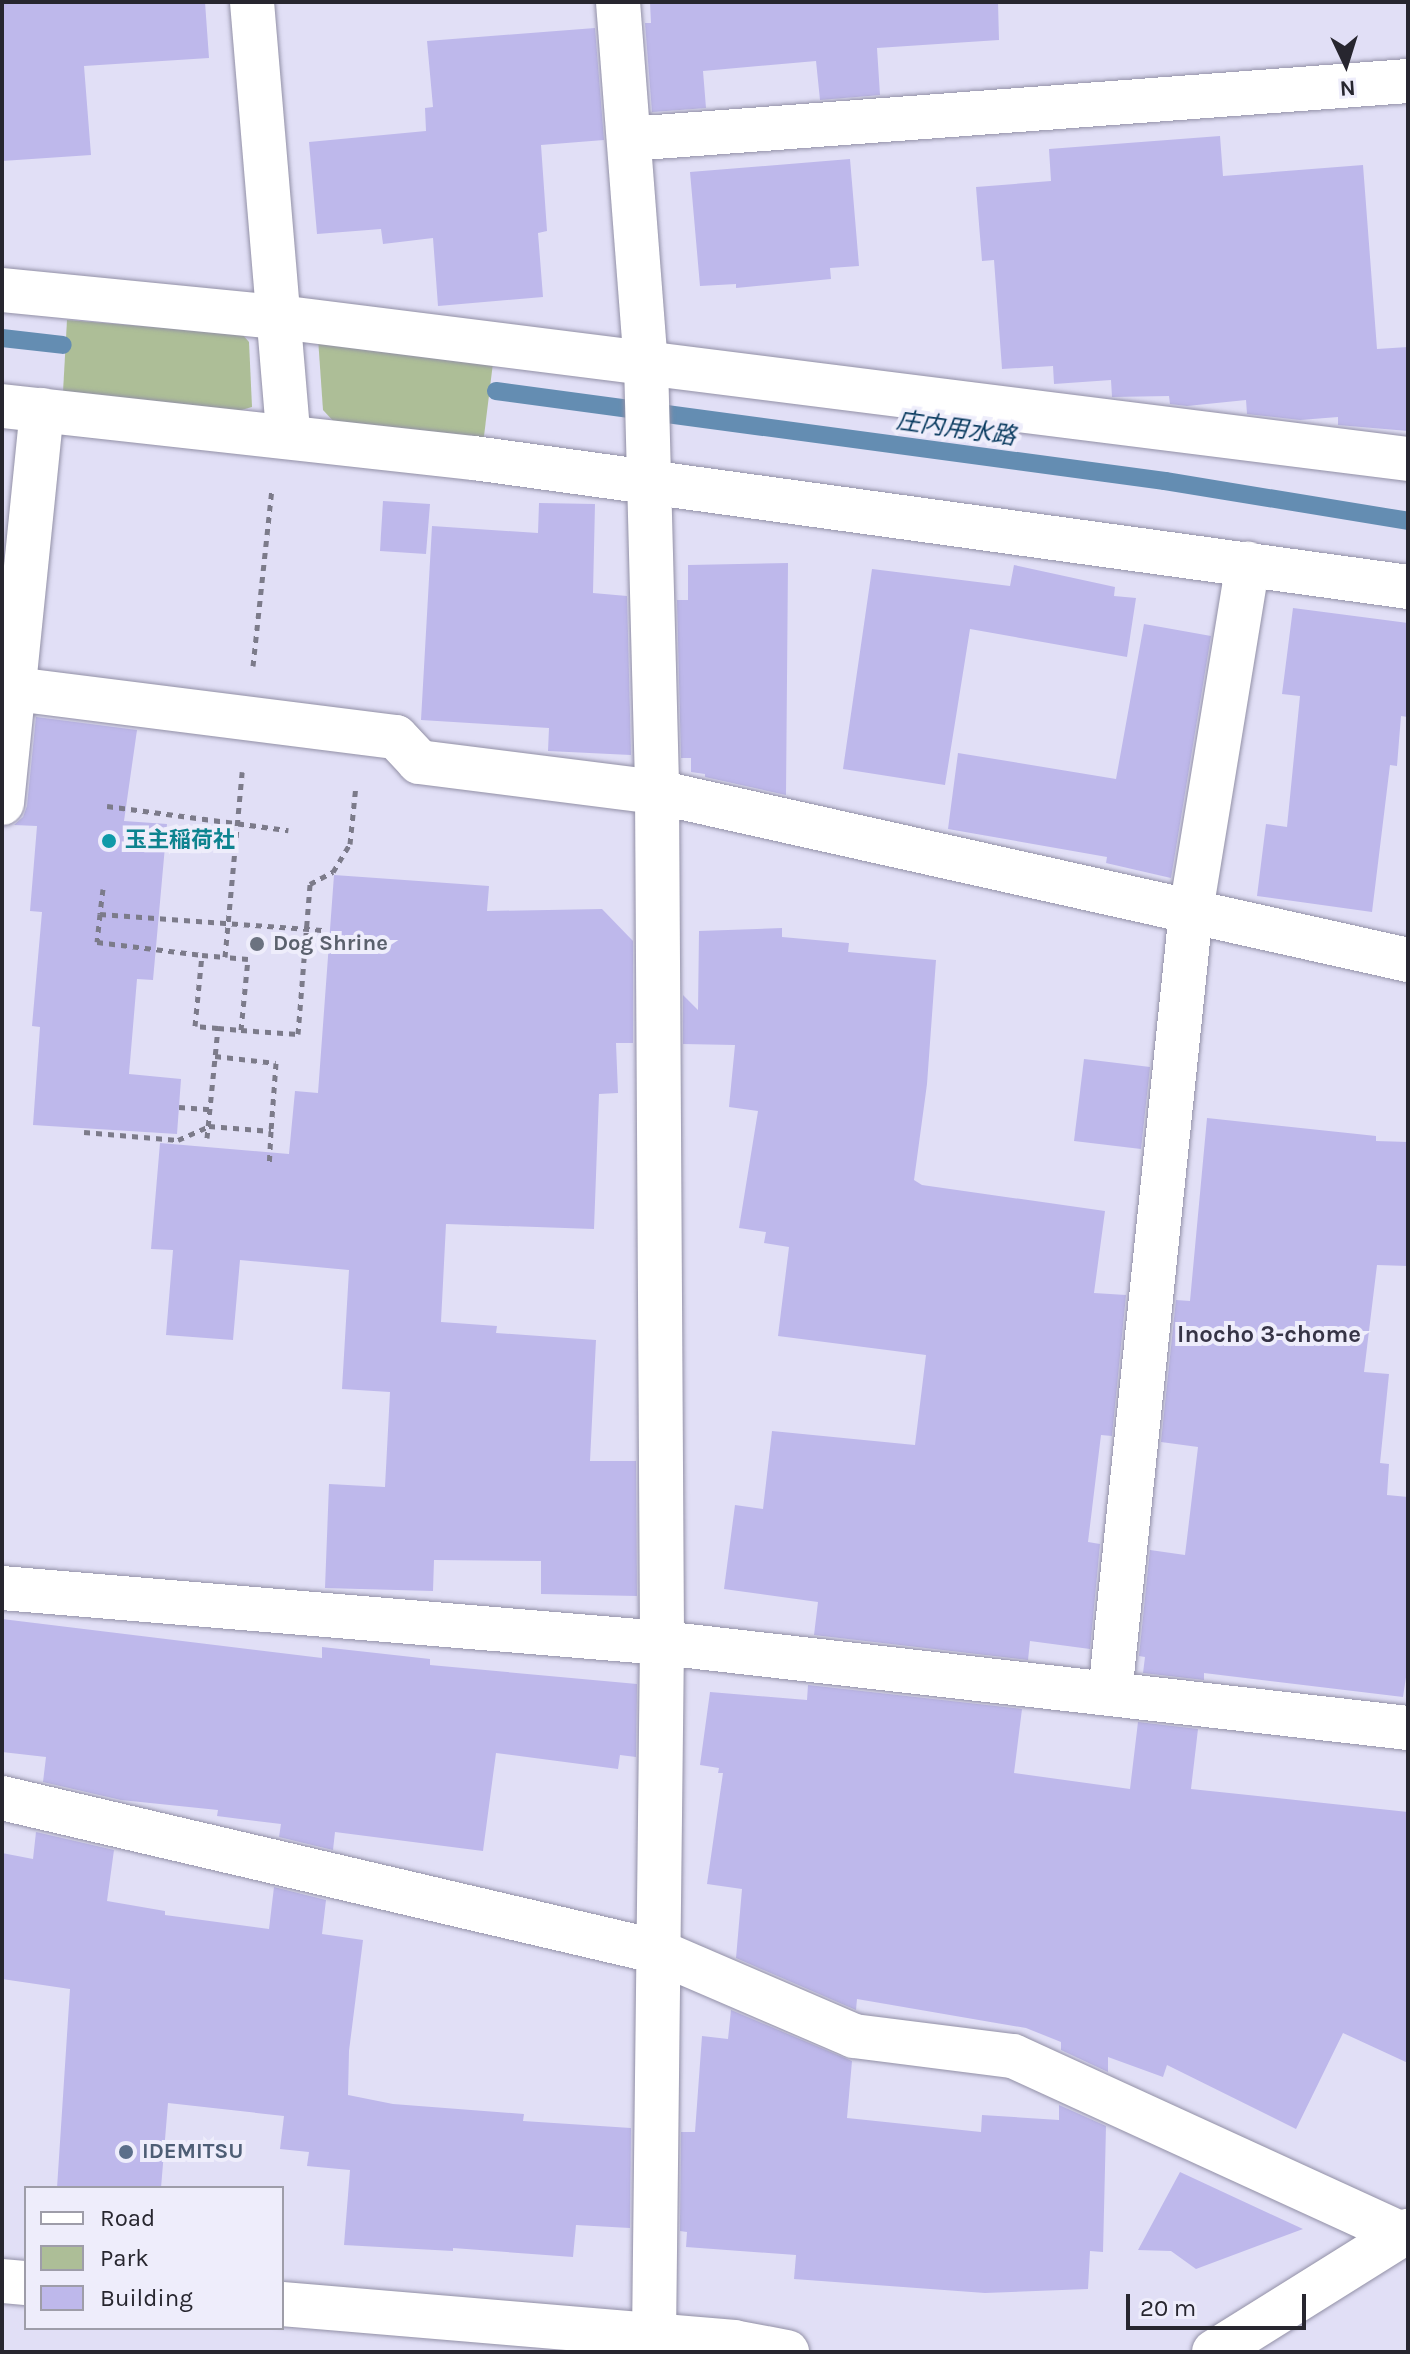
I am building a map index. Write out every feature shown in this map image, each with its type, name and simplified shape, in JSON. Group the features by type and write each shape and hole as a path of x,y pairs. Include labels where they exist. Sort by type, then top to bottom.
{"street":[{"path":"252,2 288,435"},
{"path":"618,2 646,363 657,792 662,1643 654,2335"},
{"path":"629,139 1408,81"},
{"path":"2,290 279,317 1408,459"},
{"path":"3,789 15,689 22,408 288,435 1408,587"},
{"path":"1110,1694 1191,911 1248,564"},
{"path":"15,689 396,737 419,762 657,792 1408,960"},
{"path":"2,1588 662,1643 1408,1728"},
{"path":"2,1798 659,1952 854,2036 1013,2056 1405,2232"},
{"path":"1214,2352 1405,2232"},
{"path":"2,2281 24,2283"},
{"path":"1277,2352 1299,2299"},
{"path":"284,2304 734,2342 787,2352"}],"path":[{"path":"225,957 273,478"},
{"path":"202,955 195,1026 298,1034 310,884 333,872 350,844 356,775"},
{"path":"107,806 288,830"},
{"path":"103,889 97,942 248,959 241,1030"},
{"path":"100,914 228,926 325,930"},
{"path":"207,1138 218,1028"},
{"path":"215,1056 276,1063 269,1166"},
{"path":"179,1107 210,1109"},
{"path":"84,1132 178,1140 209,1126 271,1131"}],"green space":[{"path":"67,320 242,334 249,342 252,407 231,413 63,392"},
{"path":"318,338 493,363 483,444 336,424 323,410"}],"building":[{"path":"2,2 205,2 209,58 84,66 91,155 2,161"},
{"path":"650,2 998,2 999,40 877,48 880,95 820,100 816,61 703,71 706,108 652,112 645,23 651,23"},
{"path":"595,28 604,140 541,145 547,231 538,233 543,297 438,306 433,238 383,244 381,229 317,234 309,142 426,131 425,108 433,107 427,41"},
{"path":"1220,136 1223,176 1363,165 1377,349 1408,347 1408,431 1338,425 1338,417 1300,420 1247,414 1246,400 1187,406 1170,404 1169,396 1112,397 1111,380 1054,384 1053,366 1002,369 994,260 982,261 976,187 1051,181 1049,149"},
{"path":"850,159 859,266 830,268 831,279 736,288 736,284 700,286 690,172"},
{"path":"383,501 430,504 426,554 380,551"},
{"path":"539,503 595,504 593,593 627,596 631,755 548,751 549,728 421,720 432,526 538,533"},
{"path":"788,563 786,795 705,777 705,774 691,772 691,758 681,758 677,600 688,600 688,565"},
{"path":"1014,565 1115,587 1114,596 1136,598 1127,657 970,629 945,785 843,769 872,569 1010,586"},
{"path":"1293,608 1408,623 1408,717 1401,716 1397,766 1390,765 1372,912 1257,896 1266,824 1287,827 1300,696 1282,694"},
{"path":"1144,624 1211,636 1171,878 1106,863 1107,857 948,829 958,753 1116,779"},
{"path":"36,717 137,730 124,821 167,824 153,980 137,979 129,1074 181,1079 177,1134 33,1125 40,1027 32,1026 42,912 30,911 37,826 14,825 23,817 27,806"},
{"path":"334,875 489,886 487,911 602,909 633,941 633,1043 616,1043 618,1093 599,1094 594,1229 446,1224 441,1322 497,1326 496,1333 596,1340 590,1461 636,1461 637,1596 541,1594 541,1561 434,1560 433,1591 325,1588 329,1484 385,1487 390,1392 342,1389 349,1270 240,1260 233,1340 166,1335 173,1250 151,1249 160,1143 289,1154 295,1091 318,1093"},
{"path":"782,928 782,937 849,943 848,952 936,960 927,1084 914,1180 922,1185 1105,1211 1094,1293 1126,1295 1112,1436 1101,1435 1088,1542 1100,1544 1090,1649 1030,1641 1028,1660 814,1635 818,1602 724,1589 735,1505 763,1509 772,1431 915,1445 926,1355 778,1336 789,1247 764,1243 766,1232 739,1228 758,1111 729,1107 735,1045 683,1044 683,995 698,1010 699,931"},
{"path":"1084,1059 1150,1067 1141,1149 1074,1141"},
{"path":"1207,1118 1376,1136 1376,1141 1408,1142 1408,1266 1377,1265 1364,1372 1389,1374 1380,1463 1389,1464 1387,1495 1408,1497 1408,1664 1403,1697 1204,1673 1204,1680 1143,1673 1145,1657 1139,1656 1150,1550 1185,1555 1198,1447 1161,1442 1176,1300 1190,1301"},
{"path":"2,1619 322,1658 322,1647 430,1659 430,1665 637,1684 636,1757 620,1755 618,1769 496,1753 483,1851 335,1832 333,1850 279,1837 281,1824 217,1816 218,1810 121,1800 43,1782 46,1757 2,1752"},
{"path":"808,1685 1022,1709 1014,1773 1130,1789 1138,1722 1198,1729 1191,1789 1408,1812 1408,2063 1343,2033 1296,2129 1167,2065 1163,2077 1108,2057 1108,2072 1061,2050 1061,2042 1026,2028 857,1999 856,2010 736,1958 742,1889 707,1884 723,1773 718,1773 719,1768 700,1765 710,1692 807,1700"},
{"path":"36,1832 114,1850 107,1901 165,1911 165,1915 269,1929 274,1887 326,1900 322,1934 363,1940 349,2051 348,2095 393,2104 524,2114 523,2121 631,2128 630,2228 576,2225 573,2257 453,2248 453,2251 344,2245 350,2170 307,2166 309,2152 280,2149 284,2116 168,2103 161,2186 57,2186 70,1989 2,1979 2,1853 33,1859"},
{"path":"731,2010 852,2061 847,2118 981,2132 982,2115 1059,2120 1059,2105 1106,2126 1103,2252 1090,2251 1088,2289 985,2293 794,2279 796,2255 686,2247 687,2232 680,2231 681,2132 695,2132 702,2036 728,2039"},
{"path":"1180,2172 1303,2229 1196,2269 1171,2251 1138,2250"}],"waterway":[{"name":"庄内用水路","path":"2,338 63,345"},
{"name":"庄内用水路","path":"496,391 1165,481 1408,521"}],"place":[{"name":"玉主稲荷社","path":"109,841"},
{"name":"Dog Shrine","path":"257,944"},
{"name":"IDEMITSU","path":"126,2152"}],"district":[{"name":"Inocho 3-chome","path":"1269,1335"}]}
